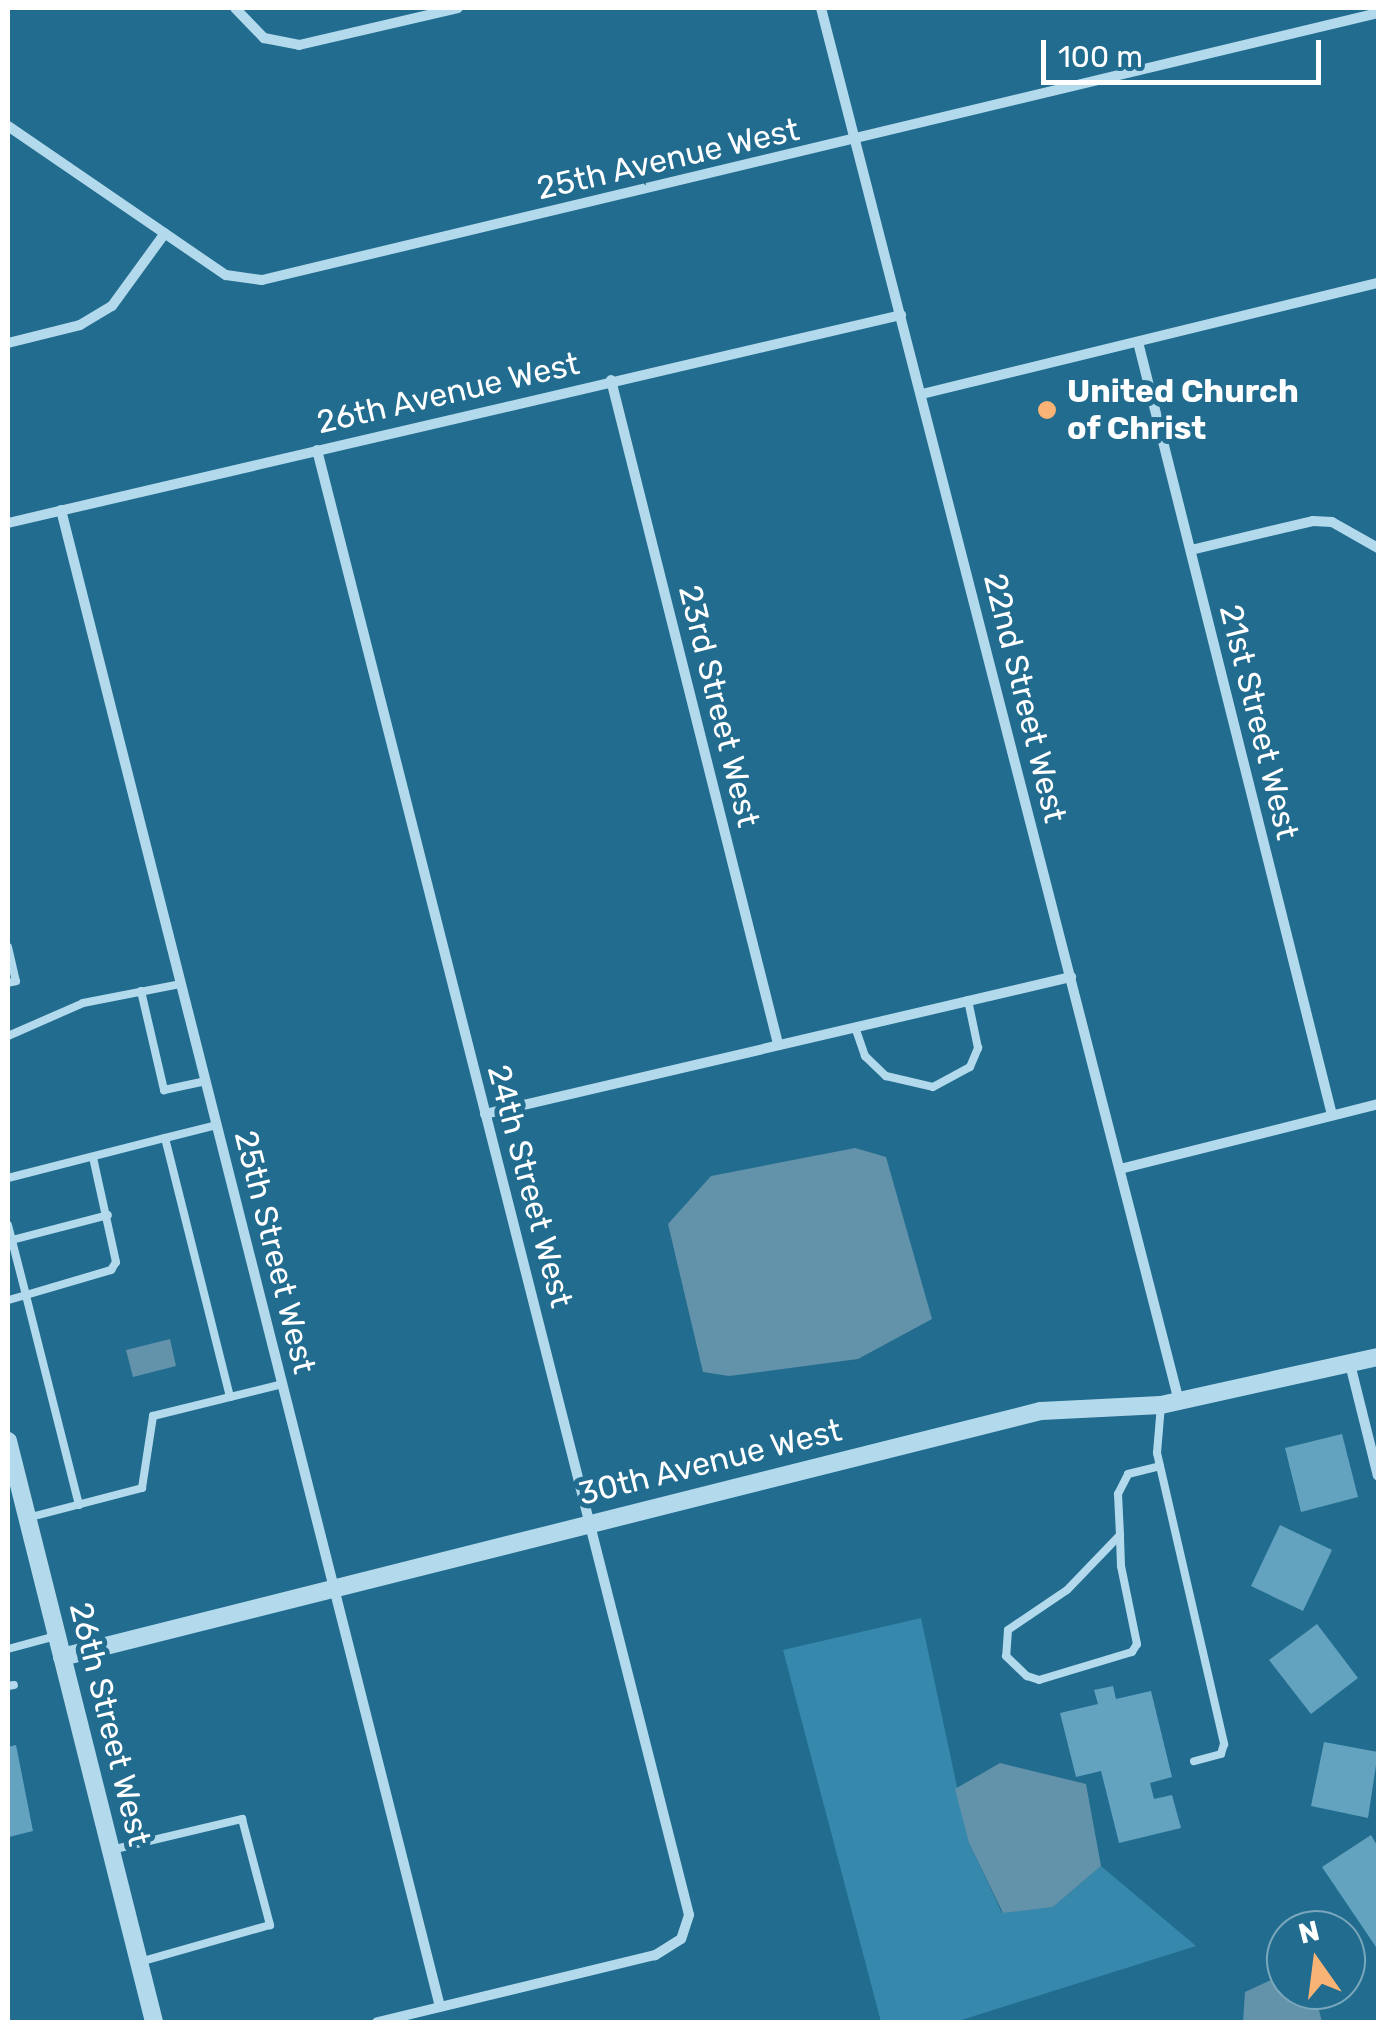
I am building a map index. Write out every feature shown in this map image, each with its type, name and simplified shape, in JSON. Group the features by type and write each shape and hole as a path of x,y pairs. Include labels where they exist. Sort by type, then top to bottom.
{"street":[{"path":"235,8 264,38 306,43 458,8"},
{"name":"22nd Street West","path":"820,8 1120,1169 1170,1403"},
{"name":"25th Avenue West","path":"8,126 226,275 262,280 852,142 1378,13"},
{"path":"8,342 80,325 112,306 164,232"},
{"path":"922,394 1378,283"},
{"name":"26th Avenue West","path":"8,524 900,315"},
{"name":"21st Street West","path":"1138,342 1332,1115"},
{"name":"23rd Street West","path":"610,380 778,1044"},
{"name":"24th Street West","path":"316,450 688,1895 685,1933 655,1954 440,2007"},
{"name":"25th Street West","path":"61,510 440,2007"},
{"path":"1190,550 1313,521 1332,522 1378,548"},
{"path":"485,1114 1071,976"},
{"path":"1120,1169 1378,1104"},
{"name":"30th Avenue West","path":"62,1657 1041,1411 1170,1403 1378,1357"},
{"path":"1350,1364 1378,1476"},
{"name":"26th Street West","path":"8,1441 154,2022"},
{"path":"377,2022 440,2007"}],"lane":[{"path":"8,947 16,981 8,984"},
{"path":"8,1036 66,1010 181,984"},
{"path":"141,991 164,1090 206,1081"},
{"path":"855,1026 865,1056 886,1076 933,1087 970,1067 978,1048 968,1000"},
{"path":"8,1178 217,1125"},
{"path":"165,1138 230,1397"},
{"path":"8,1300 111,1270 118,1254 93,1156"},
{"path":"12,1240 108,1216"},
{"path":"8,1225 79,1505"},
{"path":"27,1518 142,1488 152,1416 282,1384"},
{"path":"1170,1403 1154,1441 1224,1744 1221,1754 1194,1762"},
{"path":"1120,1536 1068,1590 1008,1630 1006,1656 1026,1676 1039,1680 1132,1652 1137,1644 1120,1536 1120,1483 1128,1474 1160,1466"},
{"path":"8,1649 57,1636"},
{"path":"111,1850 242,1819 270,1926 139,1962"}],"shaded area":[{"path":"855,1148 886,1157 932,1319 858,1359 729,1376 703,1372 668,1224 711,1176"},
{"path":"170,1339 176,1366 133,1377 126,1350"},
{"path":"921,1618 969,1843 1002,1913 1053,1907 1101,1866 1196,1946 955,2022 881,2022 783,1650"},
{"path":"1000,1763 1086,1784 1101,1866 1053,1907 1003,1913 969,1843 955,1789"},
{"path":"1266,1982 1266,2010 1319,2010 1322,2022 1243,2022 1245,1992"}],"building":[{"path":"1342,1434 1358,1497 1301,1512 1285,1448"},
{"path":"1280,1525 1332,1550 1303,1611 1251,1586"},
{"path":"1317,1624 1358,1678 1311,1714 1269,1660"},
{"path":"1113,1686 1116,1699 1151,1691 1172,1777 1150,1783 1154,1799 1172,1795 1181,1828 1119,1843 1101,1771 1076,1777 1060,1713 1098,1704 1094,1690"},
{"path":"1324,1742 1378,1752 1368,1818 1311,1806"},
{"path":"16,1745 33,1831 9,1837 8,1747"},
{"path":"1371,1835 1378,1847 1376,1947 1366,1932 1366,1910 1351,1910 1322,1867"}],"place":[{"name":"United Church of Christ","path":"1047,410"}]}
